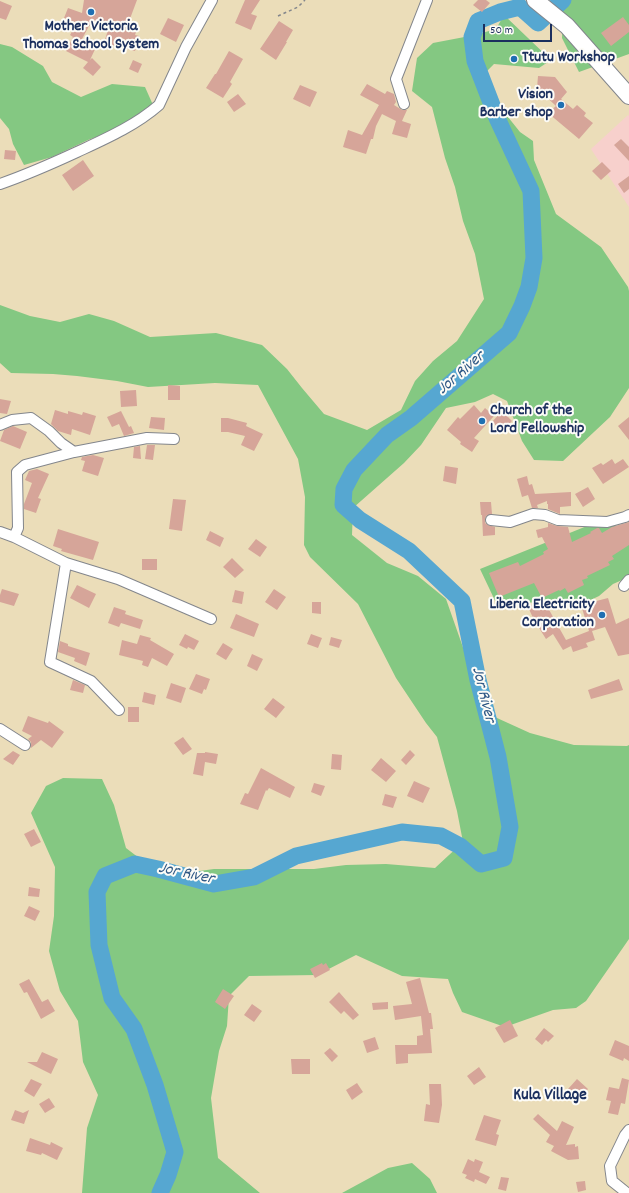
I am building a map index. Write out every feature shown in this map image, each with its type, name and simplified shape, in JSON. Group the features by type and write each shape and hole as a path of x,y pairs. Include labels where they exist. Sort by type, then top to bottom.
{"highway":[{"path":"535,0 567,26 629,96"}],"street":[{"path":"0,184 25,176 114,135 159,106 186,47 212,0"},
{"path":"404,104 396,79 427,0"},
{"path":"0,425 12,420 30,418 49,430 61,443 74,452"},
{"path":"14,537 18,528 17,472 25,465 74,452 147,438 174,439"},
{"path":"490,520 510,522 534,514 545,515 558,520 607,522 629,515"},
{"path":"0,532 14,537 66,563 118,579 211,619"},
{"path":"66,563 50,662 91,681 119,710"},
{"path":"0,729 24,745"},
{"path":"627,1193 612,1182 610,1166 625,1135 629,1130"}],"path":[{"path":"278,16 298,7 306,0"}],"shaded area":[{"path":"628,115 629,116 629,207 591,149"}],"green space":[{"path":"554,0 629,0 629,54 579,72 562,38 563,14"},
{"path":"504,15 551,60 539,68 494,64 480,78 492,97 520,132 533,141 534,160 556,214 601,247 628,287 629,388 610,417 563,461 534,460 522,441 507,401 493,394 475,402 446,408 421,445 404,463 353,508 352,535 387,563 418,576 446,599 486,713 530,733 574,745 629,745 629,939 586,1001 576,1008 553,1010 505,1027 462,1012 448,979 402,976 356,955 317,975 249,976 229,996 227,1026 219,1051 211,1098 218,1158 260,1193 82,1193 87,1128 98,1095 83,1062 78,1021 60,991 49,951 54,916 55,867 31,813 46,786 63,778 102,779 114,805 126,848 152,868 185,873 214,869 314,869 346,865 386,864 435,868 463,842 457,811 437,737 396,678 358,604 310,557 304,545 305,497 298,459 258,385 215,383 148,387 77,376 11,373 0,363 0,305 30,316 60,322 89,314 114,321 150,337 216,333 262,345 287,369 324,414 367,430 401,410 415,381 433,361 457,341 484,299 475,254 463,221 455,187 445,158 432,107 412,91 417,58 433,43 475,35 496,29"},
{"path":"0,44 12,47 43,66 52,82 81,97 112,84 145,87 153,105 125,126 88,140 52,157 24,165 13,144 9,129 0,118"},
{"path":"607,522 622,528 629,541 629,577 613,584 599,596 576,607 539,601 499,609 480,569 587,526"},
{"path":"412,1163 430,1179 437,1193 342,1193 388,1168"}],"building":[{"path":"84,0 137,0 128,24 138,26 135,35 139,36 135,51 104,43 108,30 89,26 82,39 97,45 90,60 92,58 101,67 93,76 83,68 88,62 66,51 73,37 70,35 77,23 64,18 68,8 82,13"},
{"path":"245,0 260,0 251,14 257,16 251,30 235,23"},
{"path":"478,0 486,0 490,3 482,12 473,5"},
{"path":"0,1 12,6 6,20 0,18"},
{"path":"623,17 629,25 629,32 611,46 601,33"},
{"path":"168,18 184,25 176,42 160,34"},
{"path":"279,21 293,30 276,60 260,49"},
{"path":"229,51 243,59 230,82 232,84 223,98 206,88"},
{"path":"133,60 142,64 138,73 129,69"},
{"path":"538,76 555,77 567,92 561,99 573,109 577,105 586,113 584,116 593,123 579,139 548,113 556,106 537,88"},
{"path":"367,84 385,94 387,91 394,94 396,102 394,105 402,110 407,110 402,121 411,124 407,138 392,134 396,121 382,114 366,154 343,147 348,130 362,135 379,105 360,95"},
{"path":"300,85 317,92 310,107 293,99"},
{"path":"238,94 246,104 234,112 227,102"},
{"path":"621,139 629,147 629,161 614,145"},
{"path":"5,150 16,151 15,160 4,159"},
{"path":"83,160 94,176 73,191 62,175"},
{"path":"602,162 611,171 601,180 592,171"},
{"path":"629,176 629,189 624,193 618,184"},
{"path":"168,385 180,386 180,400 168,400"},
{"path":"136,390 137,406 121,407 120,391"},
{"path":"0,399 11,401 7,414 0,413"},
{"path":"474,405 481,413 485,408 494,416 474,438 479,441 472,452 460,444 461,442 447,430 458,417 460,419"},
{"path":"55,410 68,414 68,411 82,415 83,412 96,416 90,435 72,429 71,435 58,431 51,424"},
{"path":"121,411 129,427 131,426 134,433 124,436 119,424 112,427 107,417"},
{"path":"502,411 512,421 502,431 492,422"},
{"path":"151,417 165,418 164,430 149,428"},
{"path":"629,417 629,440 618,426"},
{"path":"221,418 228,418 247,423 246,426 263,434 254,451 241,445 245,436 221,432"},
{"path":"13,426 27,432 20,449 0,441 4,430"},
{"path":"147,445 155,445 153,460 145,459"},
{"path":"140,446 141,459 133,458 134,447"},
{"path":"93,455 104,458 98,476 82,471 85,461 81,460 82,457"},
{"path":"612,459 615,464 623,459 629,467 603,484 592,468 601,463 603,465"},
{"path":"445,466 458,468 456,484 443,481"},
{"path":"37,469 49,474 38,498 41,499 36,513 24,509 24,504 32,483 25,480 29,471"},
{"path":"527,476 529,485 532,484 535,494 571,492 571,506 560,507 560,514 548,509 547,501 537,505 538,508 532,508 528,495 522,497 517,479"},
{"path":"588,487 595,499 583,507 575,494"},
{"path":"173,499 186,500 182,531 169,529"},
{"path":"480,502 491,502 492,514 486,516 485,523 495,527 495,535 483,536"},
{"path":"629,522 629,545 612,556 614,559 608,562 610,565 582,580 584,585 568,593 565,588 542,598 534,583 499,597 489,573 518,562 520,566 544,554 543,552 548,549 542,537 538,538 536,530 548,527 548,523 568,527 572,542 591,533 590,532 597,528 599,528 602,533 612,527"},
{"path":"58,529 99,542 93,560 61,551 62,549 53,546"},
{"path":"210,531 224,538 220,547 206,540"},
{"path":"256,539 267,547 260,557 248,549"},
{"path":"232,558 244,570 235,578 223,567"},
{"path":"142,559 157,559 157,570 142,570"},
{"path":"77,585 96,594 89,608 70,598"},
{"path":"2,589 19,594 14,606 0,602"},
{"path":"274,589 286,597 277,610 265,602"},
{"path":"235,590 244,592 242,604 232,602"},
{"path":"608,598 616,624 629,618 629,654 618,656 605,627 592,631 595,640 586,643 588,647 573,652 571,646 563,650 553,634 546,639 528,607 543,599 566,640 589,631 581,605"},
{"path":"312,602 321,602 321,614 312,613"},
{"path":"114,607 126,611 125,614 143,620 140,629 121,623 119,627 108,623"},
{"path":"236,614 259,624 254,637 230,628"},
{"path":"185,634 199,641 194,650 188,647 187,649 179,645"},
{"path":"311,634 322,638 318,648 307,644"},
{"path":"140,635 151,638 150,640 174,654 167,666 152,658 148,667 142,665 143,661 119,655 122,640 137,644"},
{"path":"331,637 342,640 339,648 329,645"},
{"path":"60,641 68,644 68,646 90,653 86,666 74,661 75,658 58,652"},
{"path":"223,643 233,649 226,660 216,654"},
{"path":"252,654 263,659 257,671 247,666"},
{"path":"196,674 210,679 206,690 204,689 202,694 189,689"},
{"path":"619,679 623,690 591,699 588,690"},
{"path":"73,680 85,685 83,693 70,690"},
{"path":"171,683 186,688 181,703 166,698"},
{"path":"144,692 156,695 154,705 142,702"},
{"path":"273,698 285,707 276,718 264,709"},
{"path":"128,707 139,707 139,722 128,722"},
{"path":"28,716 48,723 49,721 64,732 52,748 41,740 31,748 31,742 28,739 32,736 22,731"},
{"path":"183,737 192,749 183,755 174,743"},
{"path":"410,750 415,755 406,765 401,760"},
{"path":"13,751 20,755 13,765 3,759"},
{"path":"205,752 218,754 216,764 205,762 203,776 193,774 197,753"},
{"path":"332,754 342,755 341,770 331,769"},
{"path":"381,758 396,771 386,782 371,770"},
{"path":"261,768 295,787 290,798 269,788 267,791 266,790 258,810 240,804 245,793 248,794"},
{"path":"414,781 430,788 423,803 407,796"},
{"path":"314,783 325,786 321,796 311,792"},
{"path":"385,794 397,797 393,808 382,805"},
{"path":"34,829 41,842 31,847 24,834"},
{"path":"29,887 40,889 39,897 28,896"},
{"path":"29,906 40,911 35,921 24,916"},
{"path":"322,963 323,965 326,963 330,970 315,978 310,969"},
{"path":"420,978 429,1013 431,1013 433,1029 430,1029 432,1053 408,1054 408,1063 396,1064 395,1045 417,1045 417,1036 423,1035 421,1016 395,1020 393,1006 412,1004 406,982"},
{"path":"29,979 42,1002 48,999 55,1011 41,1019 27,992 24,993 19,984"},
{"path":"223,989 234,996 225,1009 215,1002"},
{"path":"339,992 359,1015 353,1020 344,1011 341,1014 329,1002"},
{"path":"388,1002 388,1009 373,1010 372,1003"},
{"path":"252,1004 262,1011 254,1022 244,1015"},
{"path":"510,1020 518,1036 504,1043 495,1028"},
{"path":"544,1028 554,1036 548,1042 546,1040 542,1045 535,1039"},
{"path":"375,1037 379,1049 367,1053 363,1041"},
{"path":"615,1040 629,1046 629,1061 624,1058 623,1061 609,1055"},
{"path":"330,1048 338,1056 332,1062 324,1053"},
{"path":"42,1052 58,1059 51,1074 27,1062 37,1062"},
{"path":"291,1059 310,1059 310,1074 292,1074"},
{"path":"479,1067 486,1077 474,1085 467,1076"},
{"path":"622,1078 629,1080 625,1104 621,1103 618,1115 608,1113 611,1101 606,1100 609,1087 619,1089"},
{"path":"31,1079 42,1084 34,1097 24,1091"},
{"path":"577,1079 588,1089 579,1099 568,1089"},
{"path":"357,1083 363,1092 352,1100 346,1090"},
{"path":"429,1084 441,1084 442,1105 439,1123 424,1121 426,1104 430,1105"},
{"path":"49,1098 55,1107 45,1113 39,1104"},
{"path":"15,1110 23,1113 29,1110 24,1124 11,1120"},
{"path":"538,1114 557,1131 562,1121 574,1127 566,1145 575,1144 575,1147 578,1146 579,1159 568,1160 551,1151 554,1146 546,1142 550,1135 533,1119"},
{"path":"484,1115 501,1120 496,1134 499,1135 496,1146 475,1140"},
{"path":"30,1138 50,1145 51,1142 63,1148 57,1160 42,1153 41,1155 26,1151"},
{"path":"468,1159 474,1162 475,1159 483,1162 479,1172 490,1177 486,1184 475,1179 474,1182 465,1178 467,1175 462,1173"},
{"path":"501,1177 509,1178 506,1191 498,1189"},
{"path":"585,1181 586,1190 578,1192 576,1182"}],"waterway":[{"name":"Jor River","path":"160,1193 168,1175 175,1152 155,1085 134,1029 112,998 99,945 97,892 105,876 135,864 214,884 254,877 296,856 402,832 441,836 460,846 481,864 504,858 510,827 498,757 478,680 462,601 409,551 360,520 343,505 344,489 354,470 387,435 411,418 509,333 522,306 529,287 534,258 531,191 497,118 475,61 472,37 478,21 500,12 520,7 538,23 563,0"}],"place":[{"name":"Mother Victoria Thomas School System","path":"91,12"},
{"name":"Ttutu Workshop","path":"514,59"},
{"name":"Vision Barber shop","path":"561,105"},
{"name":"Church of the Lord Fellowship","path":"482,421"},
{"name":"Liberia Electricity Corporation","path":"602,615"}],"district":[{"name":"Kula Village","path":"550,1097"}]}
